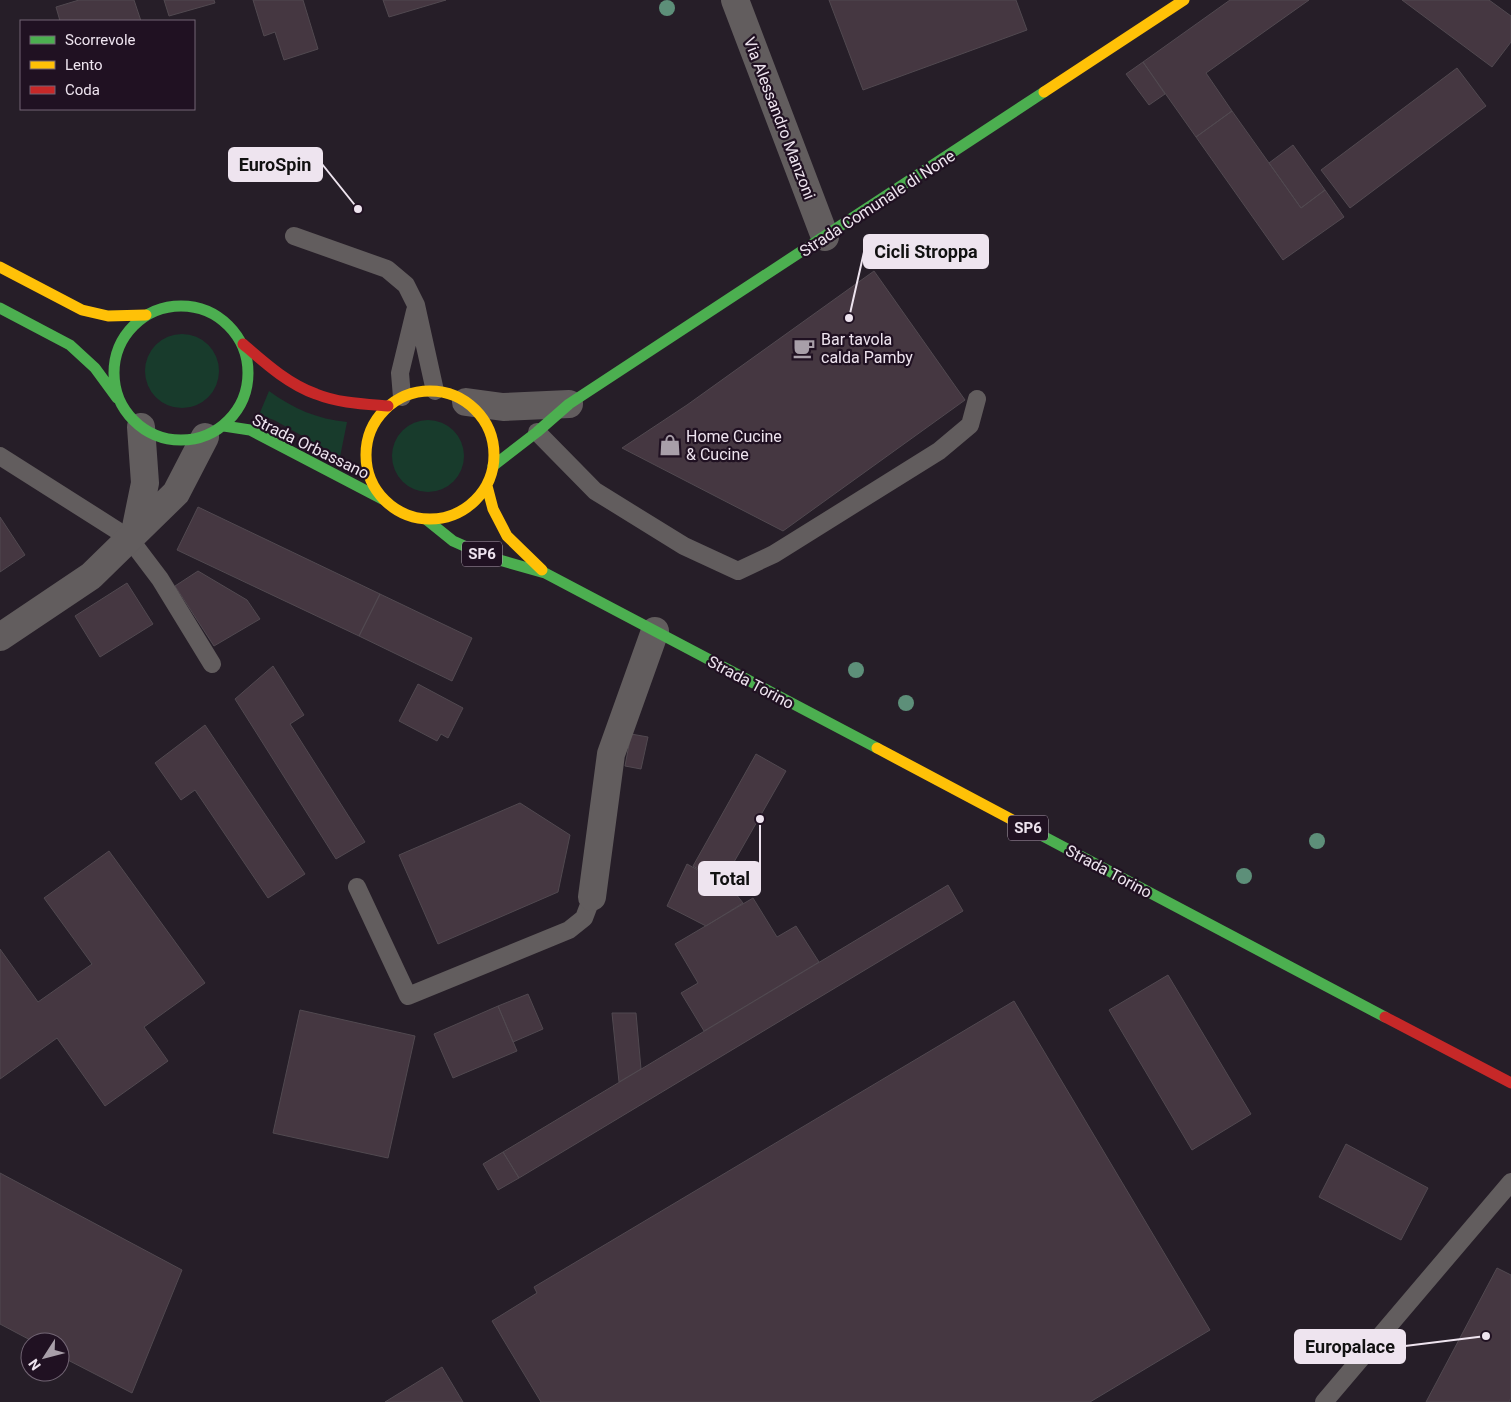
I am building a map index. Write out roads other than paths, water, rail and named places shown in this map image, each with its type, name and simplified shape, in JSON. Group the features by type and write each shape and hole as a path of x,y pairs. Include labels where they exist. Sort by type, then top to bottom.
{"main road":[{"name":"Strada Comunale di None","path":"493,466 537,432 568,404 1184,0"},
{"path":"0,267 82,310 108,316 146,315"},
{"path":"120,402 115,385 114,368 117,350 128,330 146,315 167,307 189,305 211,312 229,325 243,344 274,371 309,392 351,403 395,401 418,392 435,391 452,394 466,402 480,415 489,430 494,448 493,466 487,486 476,501 462,512 445,518 427,520 410,517 395,510 382,499 372,485 366,468 365,451 369,434 376,419 395,401"},
{"path":"0,308 70,345 94,368 134,421 152,434 169,440 187,441 214,431 240,409 248,388 249,365 243,344"},
{"name":"Strada Orbassano","path":"214,431 250,430 382,499"},
{"name":"Strada Torino","path":"487,486 493,509 507,536 545,573"},
{"name":"Strada Torino","path":"427,520 453,541 489,557 545,573 1511,1083"}],"street":[{"name":"Via Alessandro Manzoni","path":"735,0 825,237"},
{"path":"466,402 503,407 568,404"},
{"path":"132,535 145,483 141,427"},
{"path":"0,637 91,576 176,494 214,431"},
{"path":"592,897 611,754 655,631"}],"lane":[{"path":"294,236 387,268 406,285 416,305 435,391"},
{"path":"395,401 416,305"},
{"path":"537,432 595,491 684,546 738,570 774,554 939,451 970,425 977,399"},
{"path":"0,456 132,535 212,664"},
{"path":"357,886 408,996 569,930 584,918 592,897"},
{"path":"1324,1402 1511,1182"}],"place":[{"name":"EuroSpin","path":"358,209"},
{"name":"Cicli Stroppa","path":"849,318"},
{"name":"Bar tavola calda Pamby","path":"804,348"},
{"name":"Home Cucine & Cucine","path":"670,445"},
{"name":"Total","path":"760,819"},
{"name":"Europalace","path":"1486,1336"}]}
